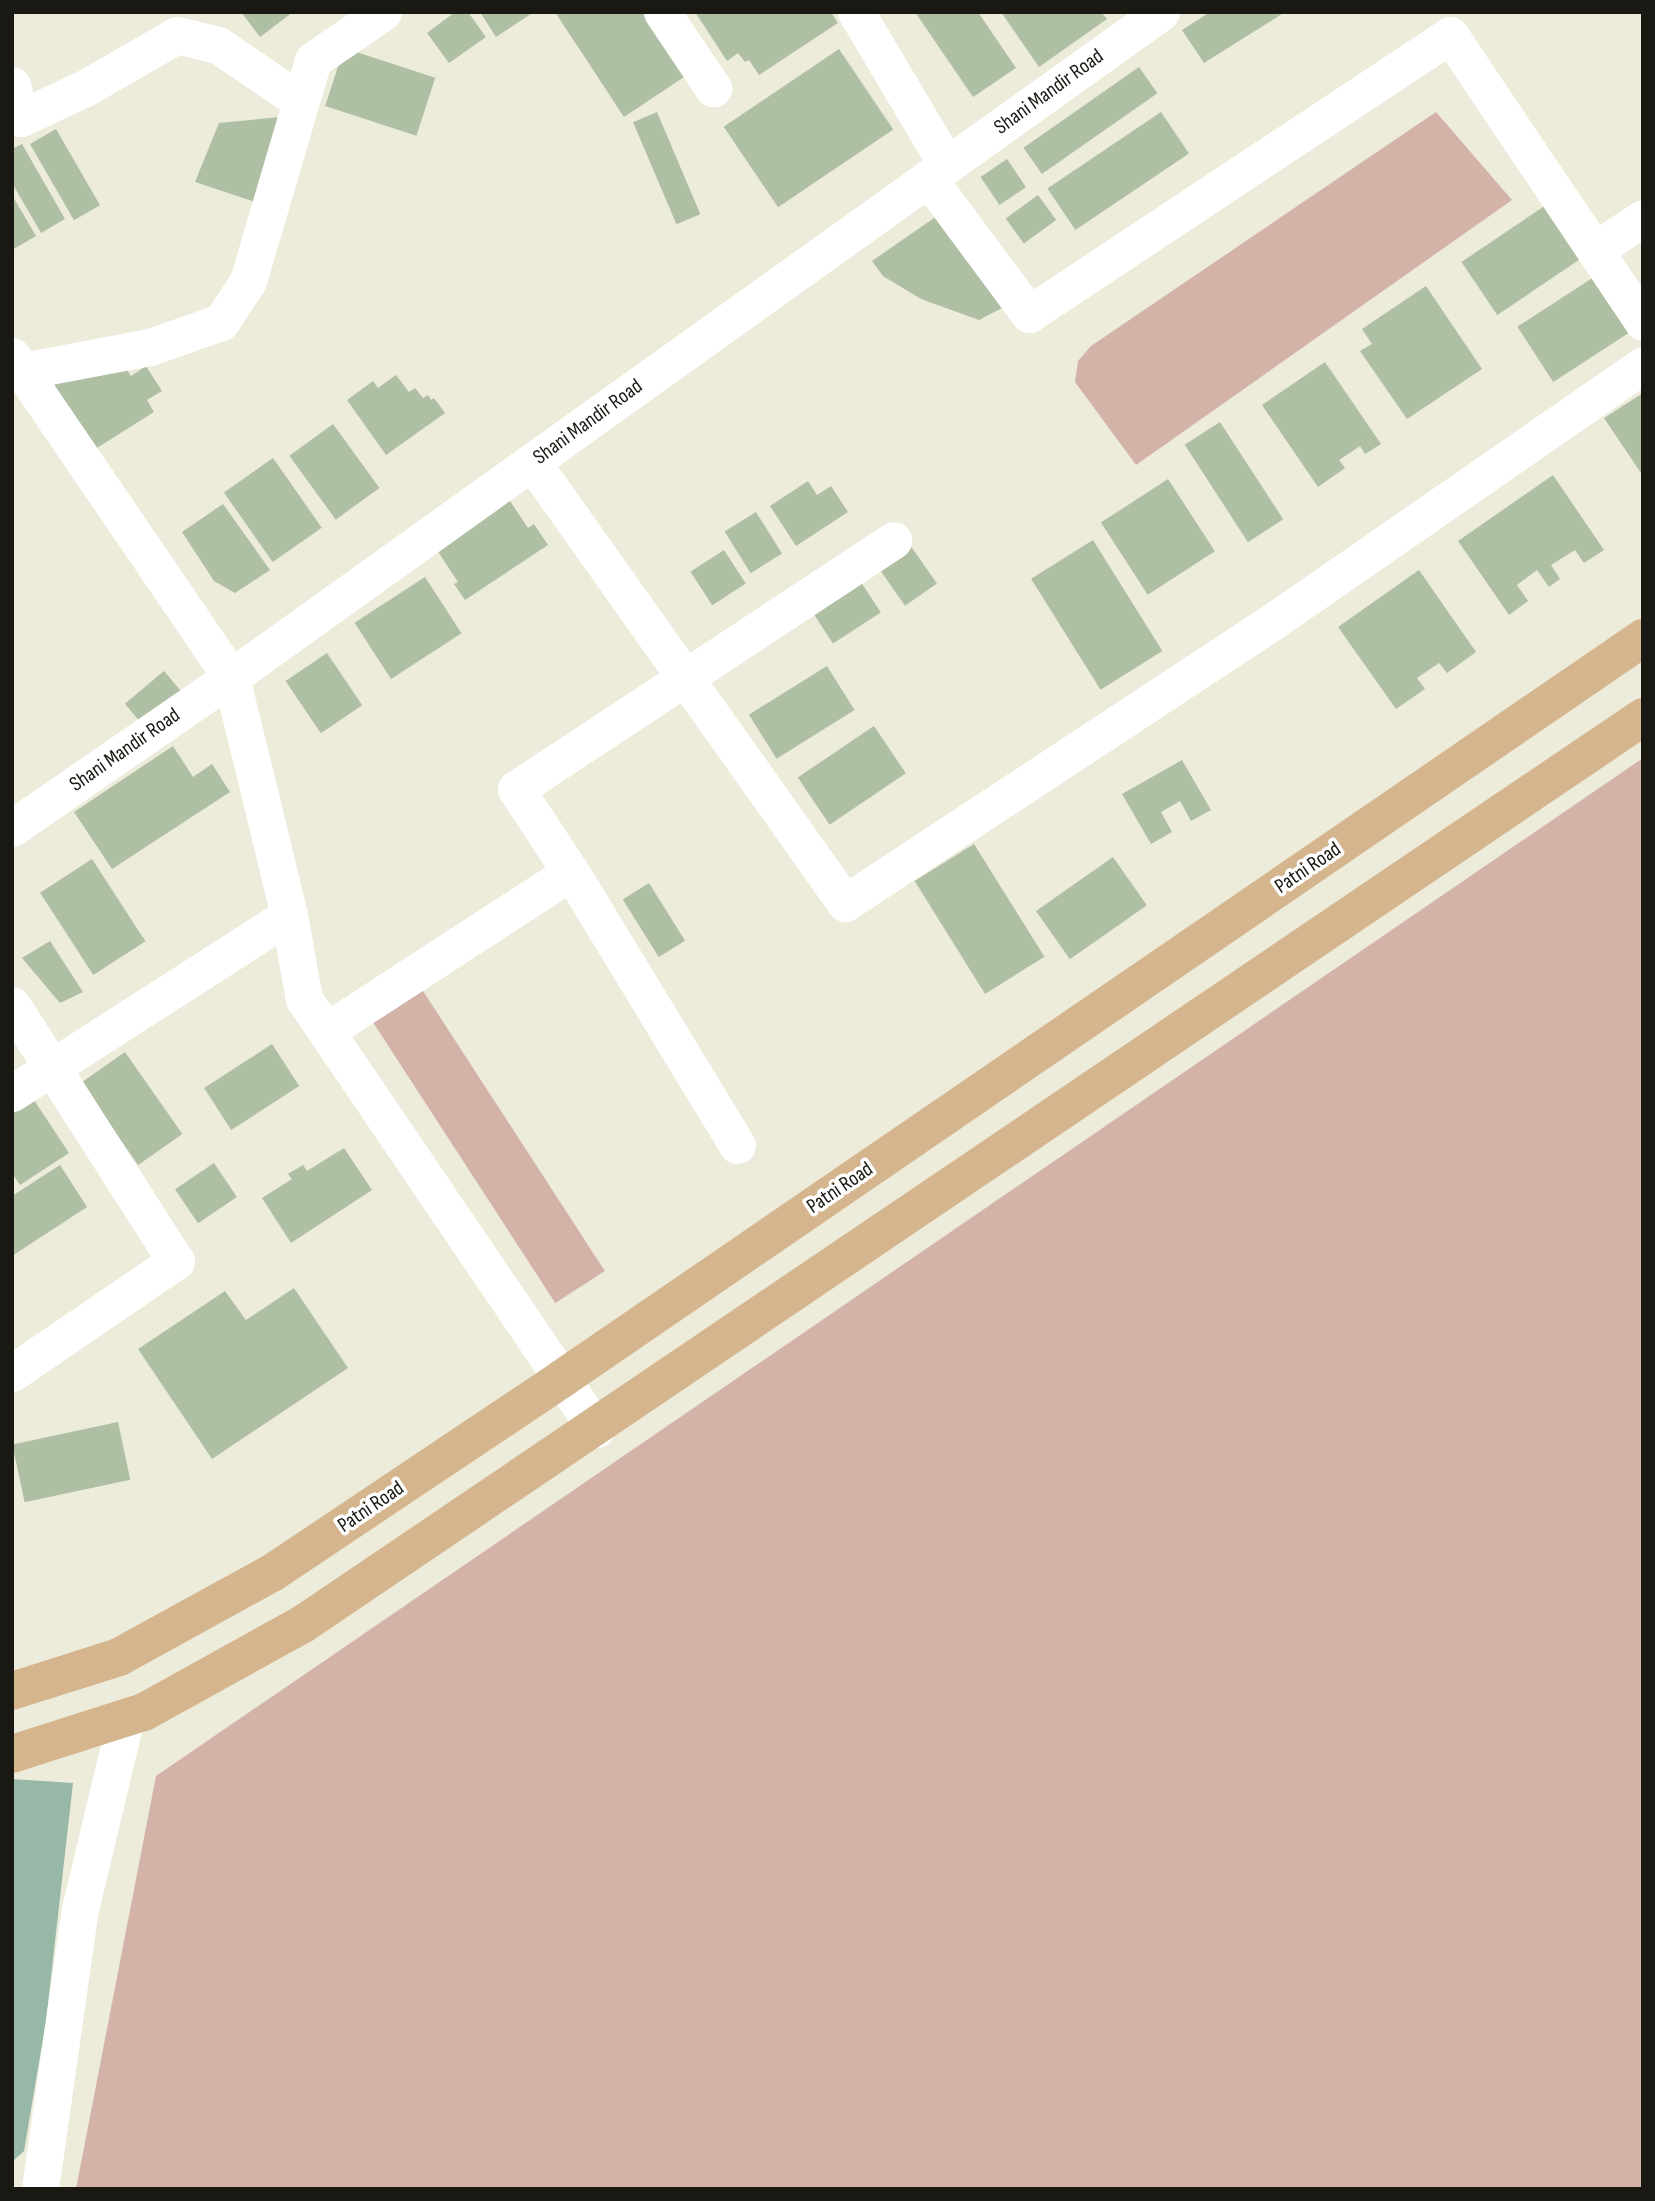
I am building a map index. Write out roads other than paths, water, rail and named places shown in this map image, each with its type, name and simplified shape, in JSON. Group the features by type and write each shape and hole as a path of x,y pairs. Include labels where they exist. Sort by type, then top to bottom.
{"main road":[{"name":"Patni Road","path":"12,1691 120,1657 272,1573 563,1378 1643,638"},
{"path":"12,1754 144,1712 303,1624 596,1429 1643,717"}],"street":[{"path":"383,12 313,60 248,281 221,322 150,347 18,364 231,677 289,915 304,999 596,1429"},
{"path":"663,12 713,88"},
{"path":"856,12 938,172 1028,314 1450,35 1596,249 1643,323"},
{"name":"Shani Mandir Road","path":"12,828 231,677 938,172 1140,18"},
{"path":"15,109 88,88 173,24 218,45 300,101"},
{"path":"1596,249 1643,218"},
{"path":"532,462 845,903 1272,622 1643,365"},
{"path":"737,1145 571,872 516,789 893,540"},
{"path":"326,1031 571,872"},
{"path":"12,1093 289,915"},
{"path":"12,1005 176,1261 12,1373"},
{"path":"40,2189 80,1909 126,1718"}]}
